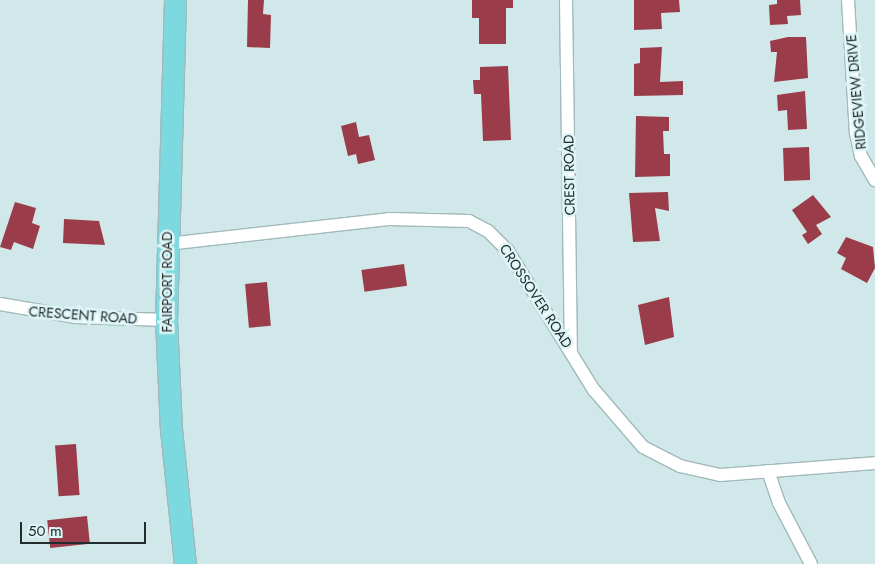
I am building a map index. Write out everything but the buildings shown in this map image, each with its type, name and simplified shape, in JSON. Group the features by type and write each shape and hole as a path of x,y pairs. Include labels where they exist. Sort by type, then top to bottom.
{"main road":[{"name":"FAIRPORT ROAD","path":"175,0 166,320 171,429 185,564"}],"street":[{"name":"CREST ROAD","path":"566,0 571,350"},
{"name":"RIDGEVIEW DRIVE","path":"848,0 856,132 861,156 875,180"},
{"name":"CROSSOVER ROAD","path":"167,244 389,219 469,221 498,239 609,412 643,447 699,471 720,475 875,463"},
{"name":"CRESCENT ROAD","path":"0,304 76,317 166,320"},
{"path":"768,471 779,503 811,564"}]}
